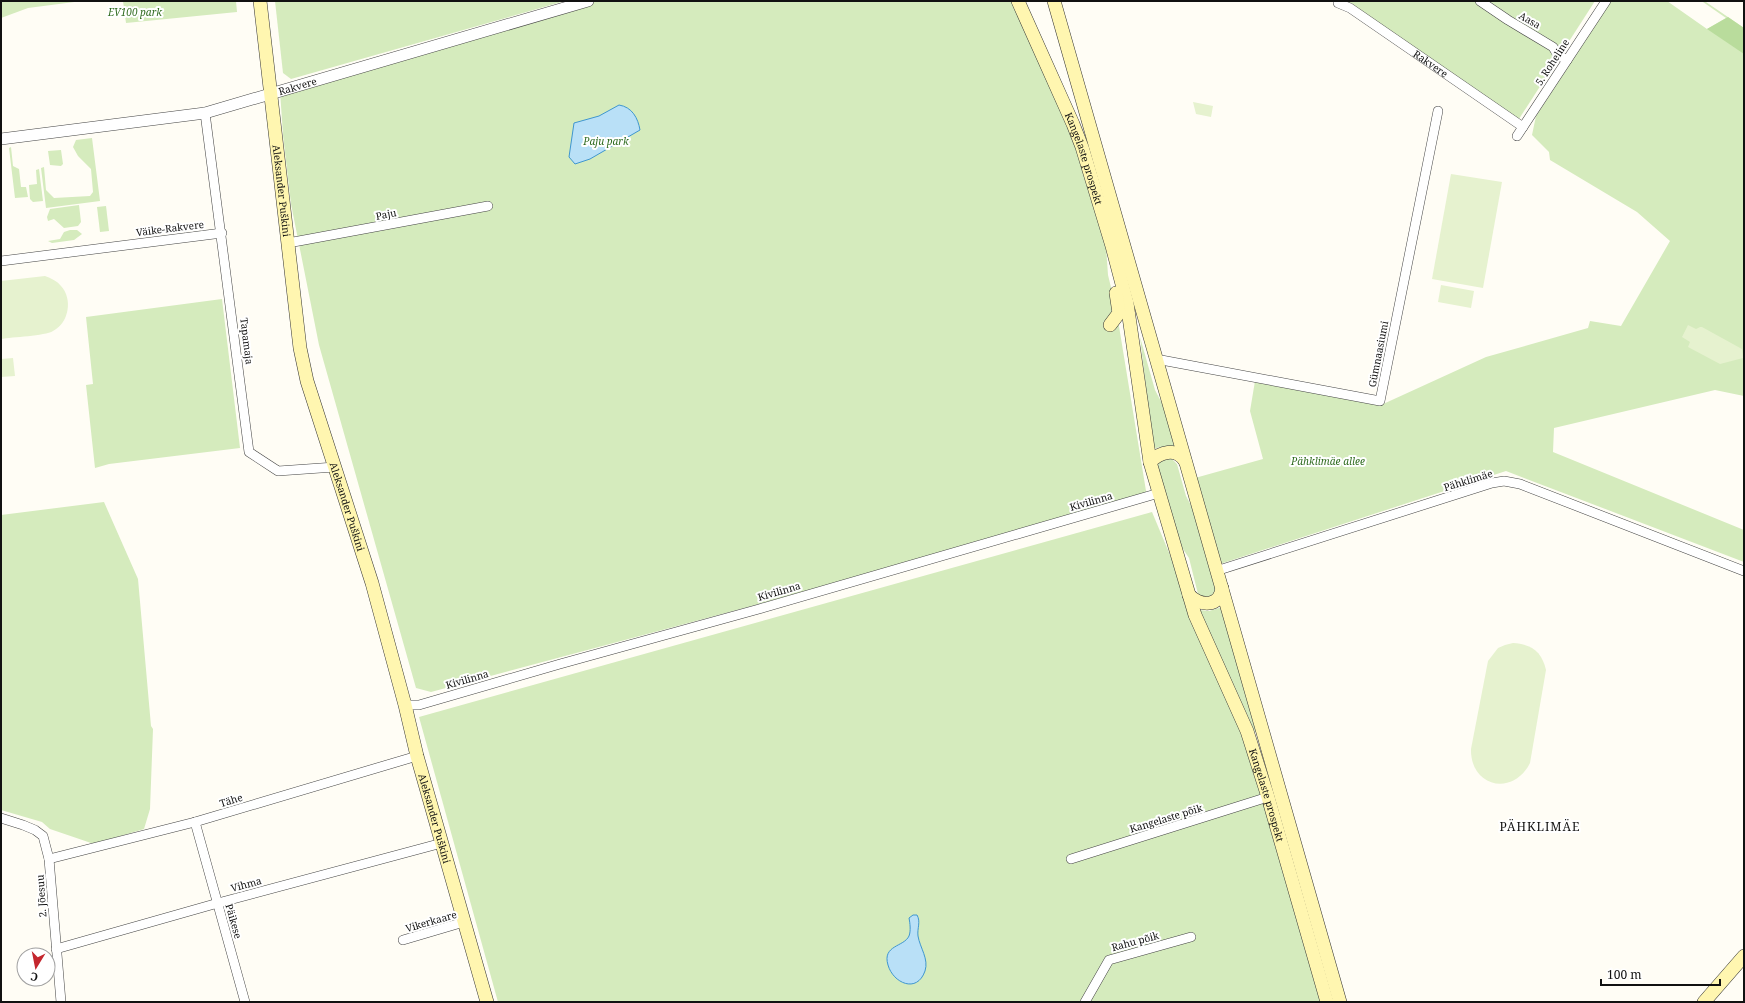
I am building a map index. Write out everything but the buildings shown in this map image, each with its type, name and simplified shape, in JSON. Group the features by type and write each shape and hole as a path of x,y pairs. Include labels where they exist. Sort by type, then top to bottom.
{"main road":[{"name":"Aleksander Puškini","path":"260,1 268,84 271,95 300,348 307,380 372,583 405,705 417,756 487,1002"},
{"name":"Kangelaste prospekt","path":"1018,1 1073,124 1112,246 1127,303 1150,462 1195,615 1247,731 1268,797 1327,1002"},
{"name":"Kangelaste prospekt","path":"1054,1 1340,1002"},
{"path":"1110,325 1119,313 1112,269 1112,246"},
{"path":"1130,322 1145,322"},
{"path":"1150,462 1158,454 1170,452 1178,454 1186,461"},
{"path":"1188,595 1198,603 1210,603 1219,597 1222,588"},
{"path":"1704,1002 1744,956"}],"street":[{"name":"Rakvere","path":"1,139 205,113 271,95 445,42 588,1"},
{"name":"Aasa","path":"1480,1 1508,20 1553,46 1558,54 1567,60"},
{"name":"5. Roheline","path":"1517,136 1606,1"},
{"name":"Rakvere","path":"1338,3 1350,8 1523,127"},
{"name":"Gümnaasiumi","path":"1156,359 1380,401 1438,111"},
{"path":"205,113 222,233"},
{"name":"Paju","path":"288,243 488,206"},
{"name":"Väike-Rakvere","path":"1,261 222,233"},
{"name":"Tapamaja","path":"222,233 249,452 278,471 335,467"},
{"name":"Pähklimäe","path":"1216,571 1492,483 1504,481 1520,484 1744,571"},
{"name":"Kivilinna","path":"405,705 419,705 759,609 889,570 1159,493"},
{"name":"Tähe","path":"49,859 195,822 417,756"},
{"name":"Kangelaste põik","path":"1071,859 1268,797"},
{"name":"2. Jõesuu","path":"1,818 29,827 43,836 49,859 56,947"},
{"name":"Päikese","path":"195,822 245,1002"},
{"name":"Vihma","path":"56,949 218,903 442,844"},
{"name":"Vikerkaare","path":"403,940 464,922"},
{"name":"Rahu põik","path":"1085,1002 1109,960 1191,937"},
{"name":"2. Jõesuu","path":"56,949 61,1002"}],"green space":[{"name":"EV100 park","path":"1,1 82,1 28,8 1,18"},
{"name":"EV100 park","path":"123,1 236,1 237,12 126,23"},
{"path":"275,1 565,1 291,79 283,73"},
{"name":"Paju park","path":"584,1 1018,1 1069,116 1106,246 1108,275 1116,308 1147,497 953,552 431,692 416,688 319,345 291,204 283,135 280,91"},
{"path":"1341,1 1595,1 1517,122"},
{"name":"Pähklimäe allee","path":"1611,1 1667,1 1707,29 1726,18 1703,2 1707,1 1706,2 1744,28 1744,396 1715,390 1554,428 1553,452 1744,530 1744,562 1506,471 1220,564 1195,478 1263,459 1250,411 1255,381 1381,405 1486,357 1588,328 1590,321 1621,326 1670,241 1637,212 1550,160 1549,152 1532,135 1536,116"},
{"path":"1728,17 1744,28 1744,54 1707,29"},
{"path":"1193,102 1213,106 1211,117 1196,114"},
{"path":"92,138 100,201 46,208 41,168 44,167 46,190 54,198 90,196 93,192 91,169 78,156 73,147 76,140"},
{"path":"11,147 13,166 19,169 21,187 26,187 28,197 15,198 9,148"},
{"path":"61,150 63,164 61,166 50,165 48,151"},
{"path":"39,169 43,201 33,202 30,199 29,185 37,184 36,170"},
{"path":"1451,174 1502,182 1483,288 1432,279"},
{"path":"79,205 81,222 78,226 64,228 54,219 48,221 47,217 50,209"},
{"path":"106,206 109,231 100,232 97,207"},
{"path":"77,230 82,234 74,240 52,243 48,241 60,239 64,232"},
{"path":"45,276 58,283 65,291 68,310 63,322 49,333 1,339 1,281"},
{"path":"1441,285 1474,291 1471,308 1438,302"},
{"path":"222,299 240,448 109,464 95,468 86,385 93,384 86,317"},
{"path":"1688,325 1696,329 1702,327 1742,349 1743,358 1720,364 1688,347 1690,342 1682,337"},
{"path":"1140,337 1155,390 1166,411 1176,447 1160,447 1153,449"},
{"path":"13,358 15,376 1,377 1,359"},
{"path":"1164,458 1172,459 1177,464 1186,496 1194,511 1216,588 1214,597 1202,598 1198,594 1189,558 1179,543 1158,467 1158,464"},
{"path":"104,502 138,579 151,726 153,729 150,809 144,829 94,844 50,829 42,822 1,810 1,515"},
{"path":"1152,512 1256,760 1323,1002 498,1002 419,717"},
{"path":"1222,607 1257,731 1255,732 1199,610 1209,611"},
{"path":"1513,643 1526,645 1535,650 1542,658 1546,670 1530,763 1523,774 1504,784 1494,783 1485,779 1477,772 1473,762 1471,749 1488,661 1498,648"}],"water":[{"path":"619,105 624,106 634,114 638,121 640,130 590,159 575,164 569,157 574,123 599,116"},
{"path":"913,915 917,915 918,918 918,936 925,958 926,967 921,978 917,982 911,984 900,981 895,977 888,965 887,958 888,954 894,947 906,940 909,936 909,918"}],"district":[{"name":"PÄHKLIMÄE","path":"1540,826"}]}
